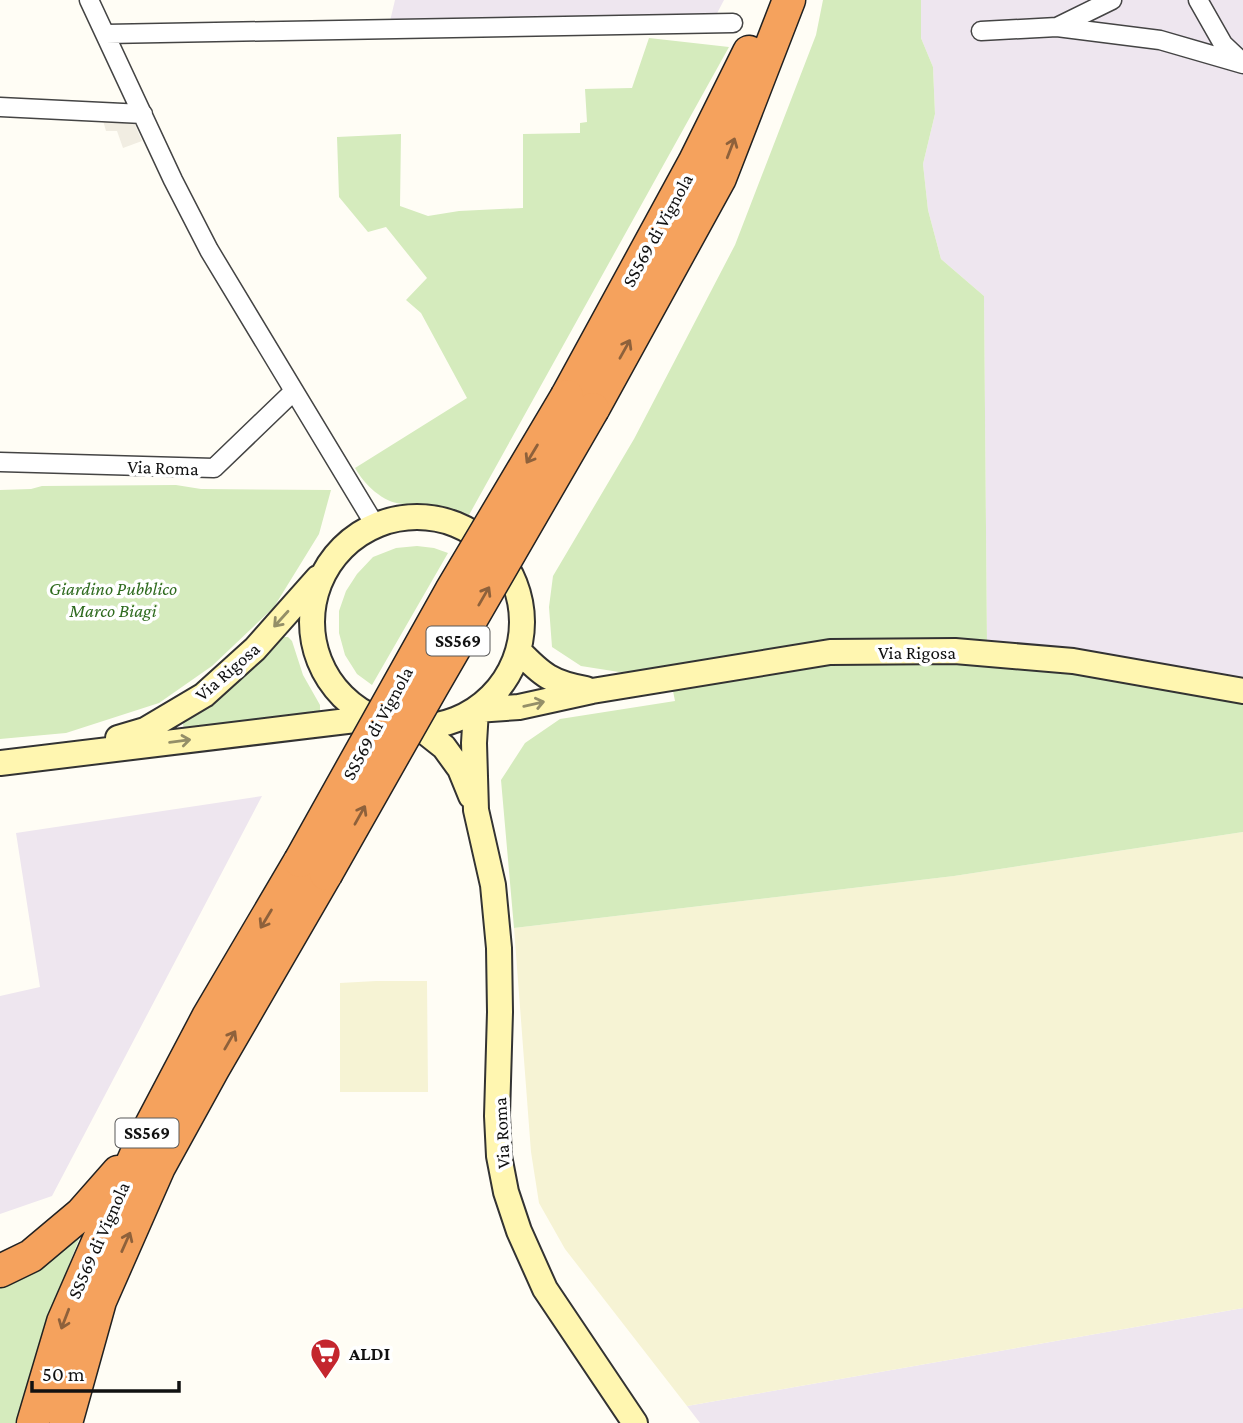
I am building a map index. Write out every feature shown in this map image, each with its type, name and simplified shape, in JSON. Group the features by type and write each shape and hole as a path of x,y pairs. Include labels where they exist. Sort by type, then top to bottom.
{"highway":[{"name":"SS569 di Vignola","path":"580,402 768,15 772,0"},
{"name":"SS569 di Vignola","path":"66,1423 100,1301 159,1167 213,1069 451,591 580,402 720,177 789,0"},
{"name":"SS569 di Vignola","path":"33,1423 63,1322 138,1150 208,1017 313,867"},
{"path":"0,1271 31,1256 81,1214 138,1150"},
{"path":"83,1423 100,1301"}],"main road":[{"path":"409,517 447,521 483,540 498,555 511,575 522,614 519,650 511,671 499,689 476,710 458,720 440,726 420,728 394,726 372,718 353,706 336,690 321,667 312,628 313,603 318,586 327,568 347,543 375,526 409,517"},
{"name":"Via Rigosa","path":"64,755 145,730 204,695 255,649 327,568"},
{"name":"Via Rigosa","path":"519,650 545,676 570,687 592,691"},
{"name":"Via Rigosa","path":"476,710 519,707 592,691 830,652 955,651 1073,661 1243,691"},
{"name":"Via Roma","path":"476,710 476,810"},
{"name":"Via Rigosa","path":"0,763 372,718"},
{"name":"Via Roma","path":"420,728 444,747 460,769 476,810 493,886 499,948 497,1116 499,1156 506,1192 519,1231 545,1289 635,1423"}],"street":[{"path":"89,0 173,180 209,250 375,526"},
{"path":"105,31 107,0"},
{"path":"1057,27 1112,0"},
{"path":"1198,0 1223,44 1243,63"},
{"path":"105,31 733,23"},
{"path":"981,31 1057,27 1160,40 1243,63"},
{"path":"0,107 142,114"},
{"name":"Via Roma","path":"0,462 214,468 294,391"}],"shaded area":[{"path":"395,0 724,0 713,21 386,38"},
{"path":"921,0 1243,0 1243,686 987,645 984,296 941,259 928,210 923,164 935,114 933,67 921,38"},
{"path":"102,117 132,118 142,141 123,148 117,131 106,131"},
{"path":"262,796 52,1196 0,1214 0,996 40,987 16,833"},
{"path":"1243,832 1243,1308 687,1406 565,1249 539,1203 531,1152 514,928 954,876"},
{"path":"427,981 428,1092 340,1092 340,983"},
{"path":"1243,1308 1243,1423 700,1423 687,1406"}],"green space":[{"path":"823,0 921,0 921,38 933,67 935,114 923,164 928,210 941,259 984,296 987,645 1243,686 1243,832 954,876 514,928 501,780 525,743 560,719 675,701 669,671 619,672 581,666 552,647 549,607 553,576 634,439 735,245 816,35"},
{"path":"649,38 729,47 469,515 437,506 396,503 381,496 363,480 355,468 467,398 421,313 406,300 427,278 386,227 368,232 339,197 337,137 401,134 400,206 428,216 459,211 523,208 523,134 580,133 580,123 587,122 585,89 632,88"},
{"name":"Giardino Pubblico Marco Biagi","path":"176,485 201,489 331,490 319,534 274,607 212,666 159,703 66,733 0,739 0,490 42,486"},
{"path":"417,546 448,553 372,685 357,674 345,655 339,633 339,611 346,591 373,557 396,548"},
{"path":"282,637 288,637 292,641 303,675 320,705 320,711 315,716 184,730 185,720"},
{"path":"88,1216 62,1283 21,1423 0,1423 0,1282"}],"place":[{"name":"ALDI","path":"326,1380"}]}
